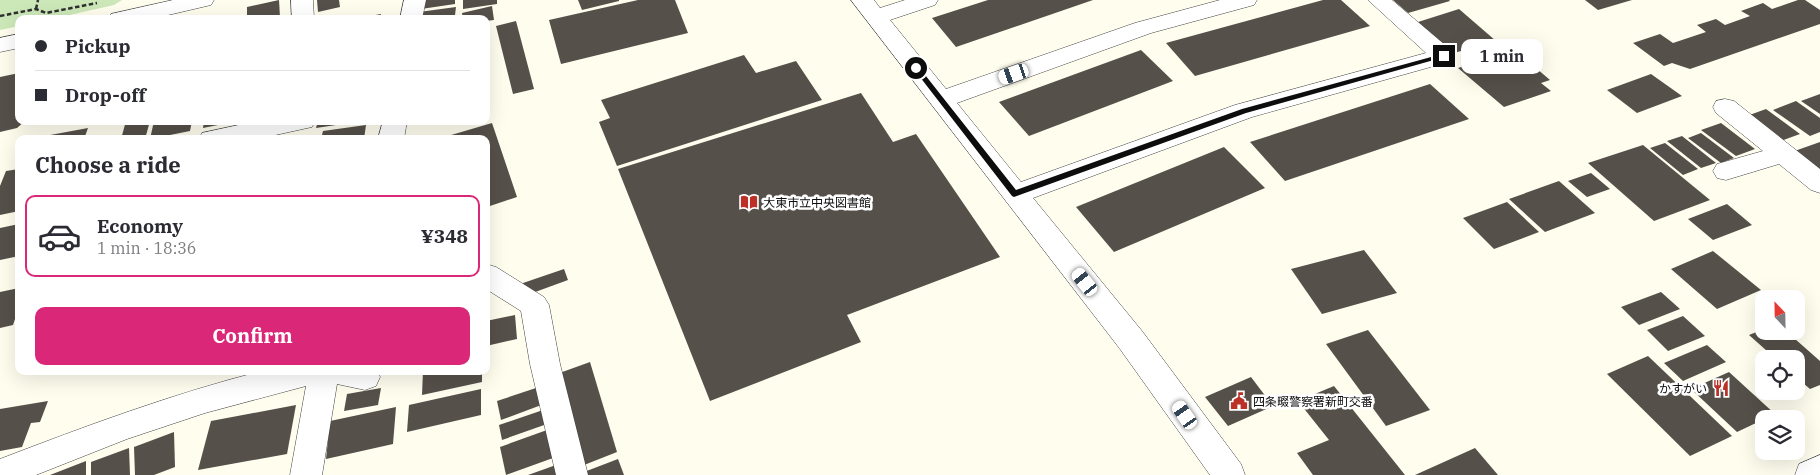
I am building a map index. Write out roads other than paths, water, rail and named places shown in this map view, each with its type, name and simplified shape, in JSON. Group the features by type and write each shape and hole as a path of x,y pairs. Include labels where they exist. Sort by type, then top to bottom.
{"street":[{"path":"131,15 160,5 203,0"},
{"path":"302,0 304,15"},
{"path":"412,15 415,0"},
{"path":"927,0 869,8 1131,340 1229,475"},
{"path":"940,100 1143,28 1246,0"},
{"path":"1014,194 1244,111 1444,56 1379,0"},
{"path":"0,45 15,42"},
{"path":"1725,108 1820,183"},
{"path":"232,135 283,125"},
{"path":"1726,171 1783,154"},
{"path":"490,278 534,305 545,364 572,475"},
{"path":"15,471 121,427 204,399 299,375"},
{"path":"306,475 323,375"},
{"path":"1811,475 1820,470"}],"place":[{"name":"大東市立中央図書館","path":"749,202"},
{"name":"かすがい","path":"1721,388"},
{"name":"四条畷警察署新町交番","path":"1239,401"}]}
